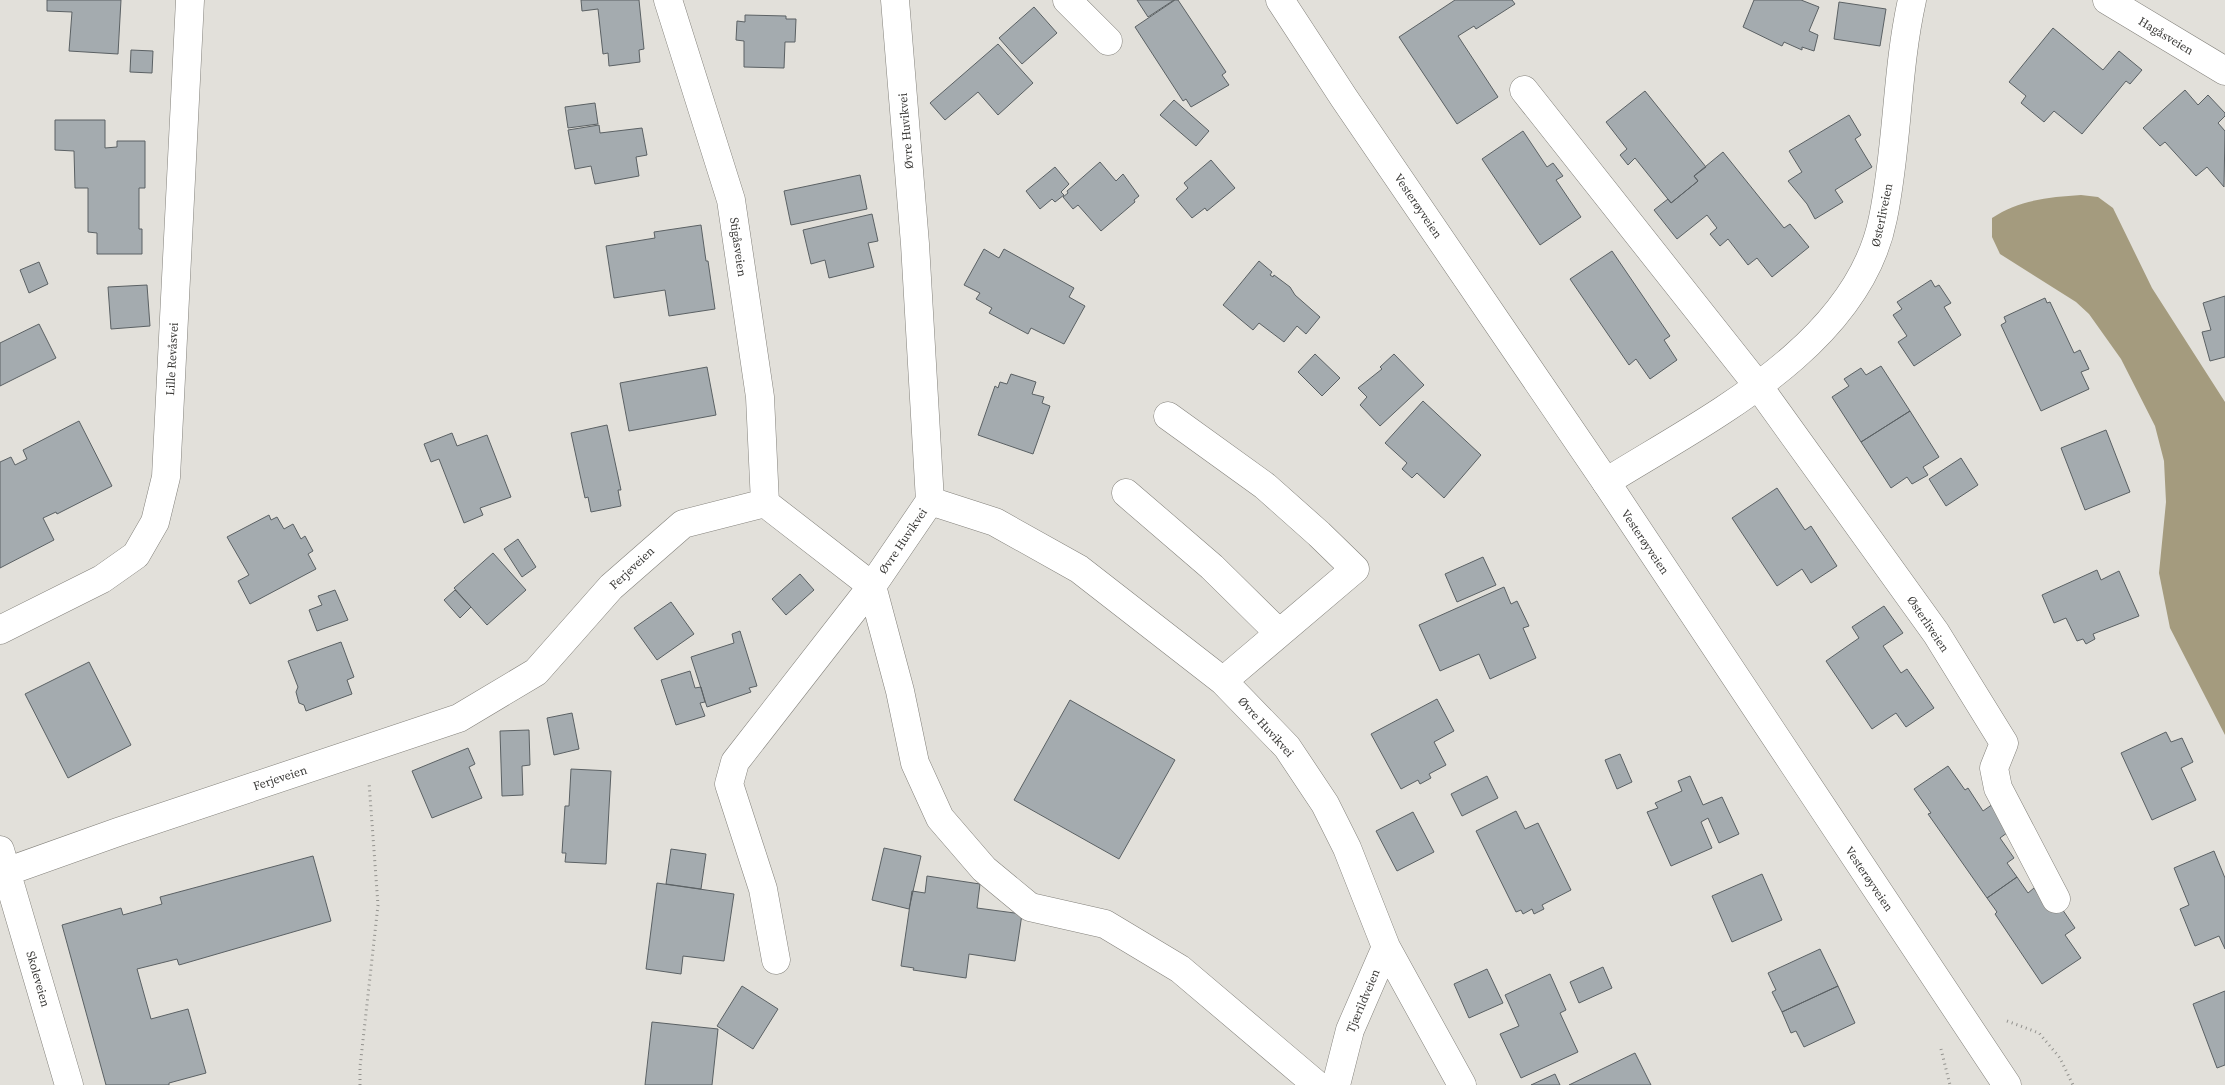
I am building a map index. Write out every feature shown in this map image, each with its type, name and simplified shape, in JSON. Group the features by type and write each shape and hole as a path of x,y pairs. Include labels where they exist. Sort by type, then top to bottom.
{"street":[{"name":"Lille Revåsvei","path":"0,630 102,579 136,554 155,522 166,477 190,0"},
{"name":"Stigåsveien","path":"668,0 732,200 760,397 765,503"},
{"name":"Øvre Huvikvei","path":"895,0 916,244 930,501 872,586 900,691 915,762 940,818 978,862 1030,907 1105,924 1180,969 1317,1085"},
{"path":"1067,0 1108,41"},
{"name":"Vesterøyveien","path":"1280,0 1344,98 1606,482 2007,1085"},
{"name":"Østerliveien","path":"1606,482 1758,387 1826,327 1850,294 1872,256 1883,220 1894,153 1899,81 1912,0"},
{"name":"Hagåsveien","path":"2107,0 2225,71"},
{"name":"Østerliveien","path":"1524,90 1758,387 1936,633 2004,743 1994,768 1998,788 2056,899"},
{"path":"1168,416 1265,486 1320,534 1355,569 1223,681"},
{"path":"1126,493 1212,568 1279,632"},
{"name":"Øvre Huvikvei","path":"930,501 995,522 1078,569 1223,681 1288,747 1325,804 1347,848 1386,947 1462,1085"},
{"path":"765,503 872,586 735,762 729,784 763,889 776,960"},
{"name":"Ferjeveien","path":"3,865 118,832 459,718 536,672 611,587 683,524 765,503"},
{"name":"Skoleveien","path":"3,865 68,1085"},
{"name":"Tjærildveien","path":"1336,1085 1350,1030 1386,947"}],"path":[{"path":"360,1085 360,1067 378,905 366,750"}],"shaded area":[{"path":"2081,195 2098,197 2113,208 2152,288 2225,402 2225,735 2170,628 2159,573 2166,502 2164,461 2155,426 2121,359 2089,314 2076,302 2000,254 1992,237 1992,218 2002,212 2035,200"}],"building":[{"path":"47,0 121,0 118,54 69,51 72,12 47,11"},
{"path":"581,0 639,0 644,49 639,50 640,62 609,66 608,53 603,54 598,9 582,11"},
{"path":"1137,0 1174,0 1148,17"},
{"path":"1175,0 1178,0 1226,72 1222,75 1229,85 1191,107 1186,99 1183,101 1135,27"},
{"path":"1455,0 1512,0 1515,4 1476,29 1474,26 1458,36 1498,97 1457,124 1399,37"},
{"path":"1754,0 1801,0 1819,7 1809,31 1818,35 1814,51 1802,47 1802,50 1784,42 1782,46 1743,27"},
{"path":"1839,2 1886,9 1880,46 1834,39"},
{"path":"1034,7 1057,33 1022,64 999,38"},
{"path":"745,15 786,16 786,19 796,19 795,42 785,42 784,68 744,67 744,41 736,40 737,21 745,22"},
{"path":"2053,28 2103,70 2119,51 2142,70 2130,84 2126,81 2082,134 2054,111 2044,122 2021,103 2026,96 2009,82"},
{"path":"998,44 1033,83 998,115 978,92 945,120 930,103"},
{"path":"131,50 153,51 152,73 130,72"},
{"path":"2185,90 2198,105 2208,95 2225,113 2225,116 2218,123 2225,131 2224,187 2207,167 2196,176 2165,142 2160,146 2143,128"},
{"path":"1645,91 1706,167 1694,176 1698,181 1671,203 1635,158 1628,165 1620,155 1627,149 1606,122"},
{"path":"1174,100 1209,131 1196,146 1160,115"},
{"path":"595,103 598,124 568,128 565,107"},
{"path":"1849,115 1861,135 1855,139 1872,167 1835,190 1843,202 1815,219 1807,204 1788,181 1802,172 1789,151"},
{"path":"55,120 105,120 105,148 117,147 117,141 145,141 145,188 139,188 139,229 142,229 142,254 97,254 97,233 88,232 88,188 75,188 74,151 55,150"},
{"path":"599,125 600,133 642,128 647,155 636,157 639,176 595,184 591,166 575,169 568,130"},
{"path":"1523,131 1547,167 1553,163 1563,176 1556,180 1581,217 1540,245 1482,159"},
{"path":"1723,152 1784,228 1790,224 1809,247 1772,277 1757,258 1748,265 1728,239 1720,246 1710,234 1717,228 1707,215 1677,239 1654,210 1668,199 1671,203 1698,181 1694,176"},
{"path":"1211,160 1235,188 1207,211 1205,208 1192,218 1176,199 1188,188 1184,183"},
{"path":"1100,162 1116,181 1123,174 1139,196 1134,200 1135,202 1101,231 1078,205 1073,209 1063,197 1068,193 1067,191"},
{"path":"1055,167 1069,184 1061,192 1064,195 1055,202 1052,199 1040,209 1026,191"},
{"path":"860,175 867,209 791,225 784,191"},
{"path":"872,214 878,241 868,243 874,267 829,278 825,260 811,264 803,230"},
{"path":"701,225 715,309 669,316 665,290 614,298 606,246 655,238 654,232"},
{"path":"984,249 999,258 1004,249 1074,288 1069,297 1085,306 1064,344 1031,328 1028,334 989,313 992,308 976,299 980,293 964,285"},
{"path":"1612,251 1670,336 1664,340 1677,360 1650,379 1636,359 1629,365 1570,279"},
{"path":"1259,261 1272,272 1270,275 1273,277 1274,275 1290,287 1295,295 1320,317 1306,334 1297,326 1284,342 1259,323 1253,330 1223,305"},
{"path":"39,262 48,284 29,293 20,270"},
{"path":"1931,280 1935,287 1939,285 1951,303 1944,307 1961,335 1914,366 1898,342 1907,336 1893,315 1902,309 1897,302"},
{"path":"147,285 150,326 111,329 108,287"},
{"path":"2225,296 2225,357 2210,361 2202,332 2211,330 2203,303"},
{"path":"2045,298 2047,303 2050,302 2074,353 2080,350 2089,369 2081,372 2089,389 2041,411 2001,325 2006,322 2004,317"},
{"path":"39,324 56,358 0,386 0,343"},
{"path":"1315,354 1340,378 1322,396 1298,372"},
{"path":"1394,354 1424,385 1380,426 1360,405 1367,397 1358,388 1382,369 1380,367"},
{"path":"1881,366 1910,411 1861,442 1832,397 1849,386 1844,379 1861,368 1866,375"},
{"path":"707,367 716,415 629,431 620,383"},
{"path":"1011,374 1036,382 1032,394 1044,397 1042,403 1050,406 1033,454 978,435 995,386 998,388 1000,382 1007,384"},
{"path":"1423,401 1481,455 1444,498 1417,473 1412,478 1402,469 1407,463 1385,443"},
{"path":"1910,411 1939,457 1923,467 1928,475 1912,484 1907,477 1891,488 1861,442"},
{"path":"79,421 112,486 57,514 56,512 43,518 54,540 0,568 0,462 11,457 15,465 27,459 23,450"},
{"path":"607,425 621,490 618,490 621,506 591,512 588,497 585,498 571,433"},
{"path":"2106,430 2130,492 2085,510 2061,448"},
{"path":"452,433 457,446 487,435 511,497 480,508 483,515 464,523 439,459 431,462 424,444"},
{"path":"1961,458 1978,485 1946,506 1929,479"},
{"path":"1777,488 1805,530 1811,526 1837,566 1811,583 1802,569 1777,586 1732,518"},
{"path":"269,515 271,520 277,517 284,529 293,524 301,539 305,536 313,551 308,554 316,569 250,604 238,581 249,575 227,537"},
{"path":"518,539 536,567 522,577 504,549"},
{"path":"493,553 526,590 487,625 454,588"},
{"path":"1483,557 1496,585 1457,602 1445,574"},
{"path":"2097,570 2101,580 2119,571 2139,616 2093,634 2095,639 2086,644 2083,639 2077,641 2066,618 2054,623 2042,595"},
{"path":"800,574 814,590 786,615 772,599"},
{"path":"1504,587 1511,604 1517,601 1529,626 1523,628 1536,658 1490,679 1479,654 1440,671 1419,625"},
{"path":"335,590 348,620 317,631 309,610 322,605 318,596"},
{"path":"455,590 471,607 460,618 444,600"},
{"path":"671,602 694,634 657,660 634,628"},
{"path":"1884,606 1903,633 1883,646 1901,673 1907,669 1934,708 1906,727 1896,713 1872,729 1826,661 1859,638 1852,627"},
{"path":"740,631 757,686 749,688 751,692 707,707 691,657 734,643 732,634"},
{"path":"341,642 354,677 347,680 352,694 306,711 304,705 299,703 296,692 298,687 288,661"},
{"path":"89,662 131,745 68,778 25,694"},
{"path":"690,671 695,688 701,687 705,702 700,703 705,716 676,725 661,680"},
{"path":"1437,699 1454,731 1434,742 1446,765 1429,774 1431,778 1420,784 1418,780 1401,789 1371,734"},
{"path":"1070,700 1175,760 1119,859 1014,800"},
{"path":"572,713 579,749 554,755 547,718"},
{"path":"529,730 530,765 522,766 523,795 502,796 500,731"},
{"path":"2166,732 2171,742 2182,738 2193,762 2181,768 2196,800 2152,820 2121,753"},
{"path":"468,748 475,764 469,767 482,798 432,818 412,771"},
{"path":"1620,754 1632,782 1617,789 1605,760"},
{"path":"1948,766 1965,790 1968,788 1983,811 1993,804 2011,830 2000,838 2014,858 2007,863 2017,877 1987,898 1928,814 1931,813 1914,789"},
{"path":"571,769 611,771 606,864 565,862 566,853 562,853 565,806 569,806"},
{"path":"1487,776 1498,798 1462,816 1451,794"},
{"path":"1690,776 1703,805 1722,797 1739,834 1719,843 1708,818 1701,822 1712,848 1671,866 1647,812 1658,808 1655,803 1682,791 1678,781"},
{"path":"1516,811 1525,829 1538,823 1571,890 1542,905 1544,909 1534,914 1532,909 1523,914 1521,910 1516,912 1476,831"},
{"path":"1413,812 1434,852 1397,871 1376,831"},
{"path":"884,848 921,856 909,909 872,900"},
{"path":"671,849 706,854 701,889 666,884"},
{"path":"2214,851 2225,878 2225,949 2219,936 2195,946 2180,909 2189,905 2174,868"},
{"path":"313,856 331,921 179,965 177,959 137,969 151,1019 188,1009 206,1073 169,1083 169,1085 106,1085 62,925 121,908 123,915 162,904 160,897"},
{"path":"1762,874 1782,920 1732,942 1712,896"},
{"path":"927,876 980,884 977,908 1022,914 1015,961 969,954 966,978 913,970 914,968 901,966 912,891 925,893"},
{"path":"2017,877 2028,893 2034,888 2048,909 2058,903 2075,928 2065,935 2081,958 2042,984 1995,914 1997,912 1987,898"},
{"path":"657,883 734,894 724,961 683,956 681,974 646,969"},
{"path":"1820,949 1838,986 1782,1012 1772,992 1776,990 1768,973"},
{"path":"1603,967 1612,988 1579,1003 1570,982"},
{"path":"1487,969 1503,1003 1469,1018 1454,984"},
{"path":"1550,974 1566,1010 1560,1013 1578,1052 1521,1078 1500,1034 1519,1026 1505,995"},
{"path":"742,986 778,1009 753,1049 717,1026"},
{"path":"1838,986 1855,1023 1804,1047 1796,1031 1791,1033 1782,1012"},
{"path":"2225,991 2225,1065 2217,1068 2193,1004"},
{"path":"652,1022 718,1029 712,1085 645,1085"},
{"path":"1635,1053 1651,1085 1569,1085"},
{"path":"1555,1074 1560,1085 1531,1085"}]}
